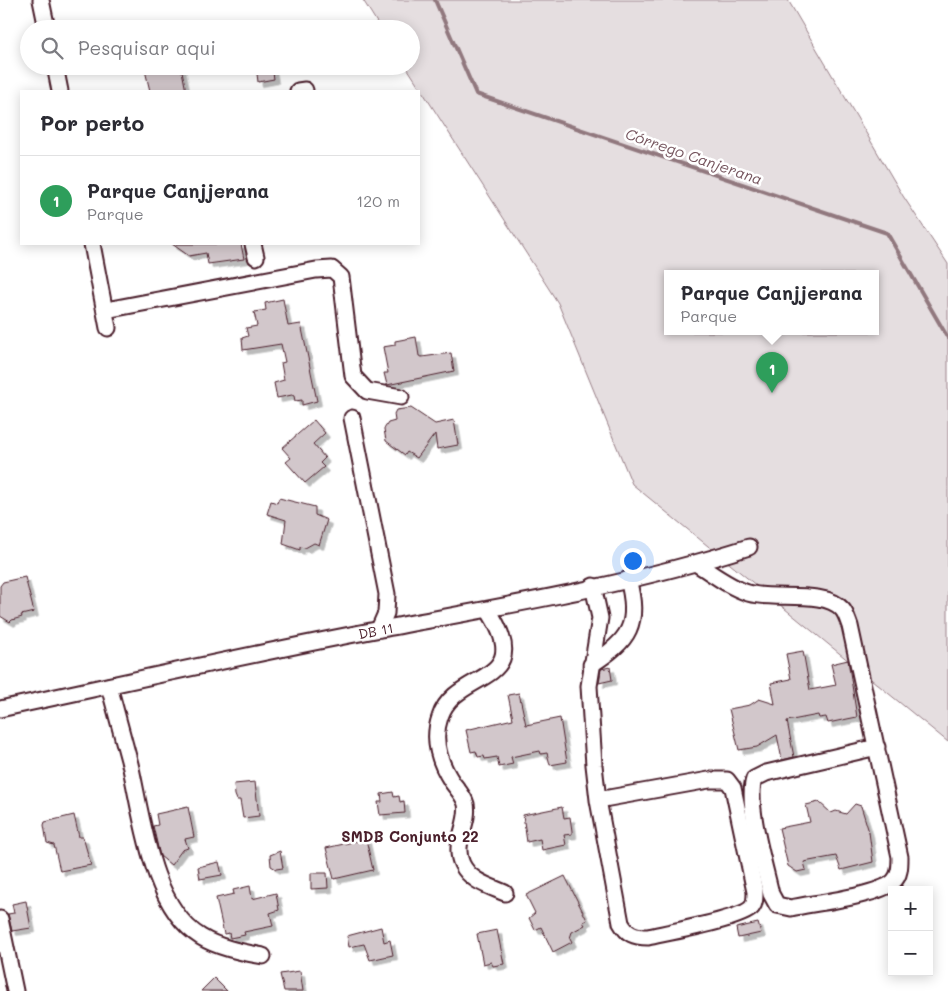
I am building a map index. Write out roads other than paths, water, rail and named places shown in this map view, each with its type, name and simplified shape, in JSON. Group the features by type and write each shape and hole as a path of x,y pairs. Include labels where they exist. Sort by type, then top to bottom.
{"street":[{"path":"41,0 45,20"},
{"path":"57,75 60,90"},
{"path":"92,245 108,328"},
{"path":"106,310 316,270 332,269 341,277 353,376 367,391 401,397"},
{"path":"352,418 387,594 386,613 379,629"},
{"name":"DB 11","path":"0,708 379,629 488,610 697,564 749,547"},
{"path":"697,564 748,593 766,596 825,599 835,603 843,610 850,626 877,747 900,857 899,874 893,882 878,889 791,908 778,905 771,894 753,810 751,794 754,779 766,773 877,747"},
{"path":"591,665 621,643 629,630 634,614 634,600 628,579"},
{"path":"593,586 600,618 589,686 598,800 618,913 625,930 635,937 660,934 736,916 751,908 755,902 755,892 733,788 727,780 709,780 598,800"},
{"path":"488,610 502,630 505,646 502,659 483,679 452,699 440,716 436,738 439,756 465,803 466,813 460,834 459,850 461,862 467,872 478,881 505,893"},
{"path":"109,686 148,845 156,874 166,894 181,918 200,936 241,952 263,956"},
{"path":"0,919 15,991"}],"waterway":[{"name":"Córrego Canjerana","path":"435,0 476,94 887,233 948,338"}],"place":[{"name":"Parque Canjjerana","path":"772,393"}],"district":[{"name":"SMDB Conjunto 22","path":"410,836"}]}
